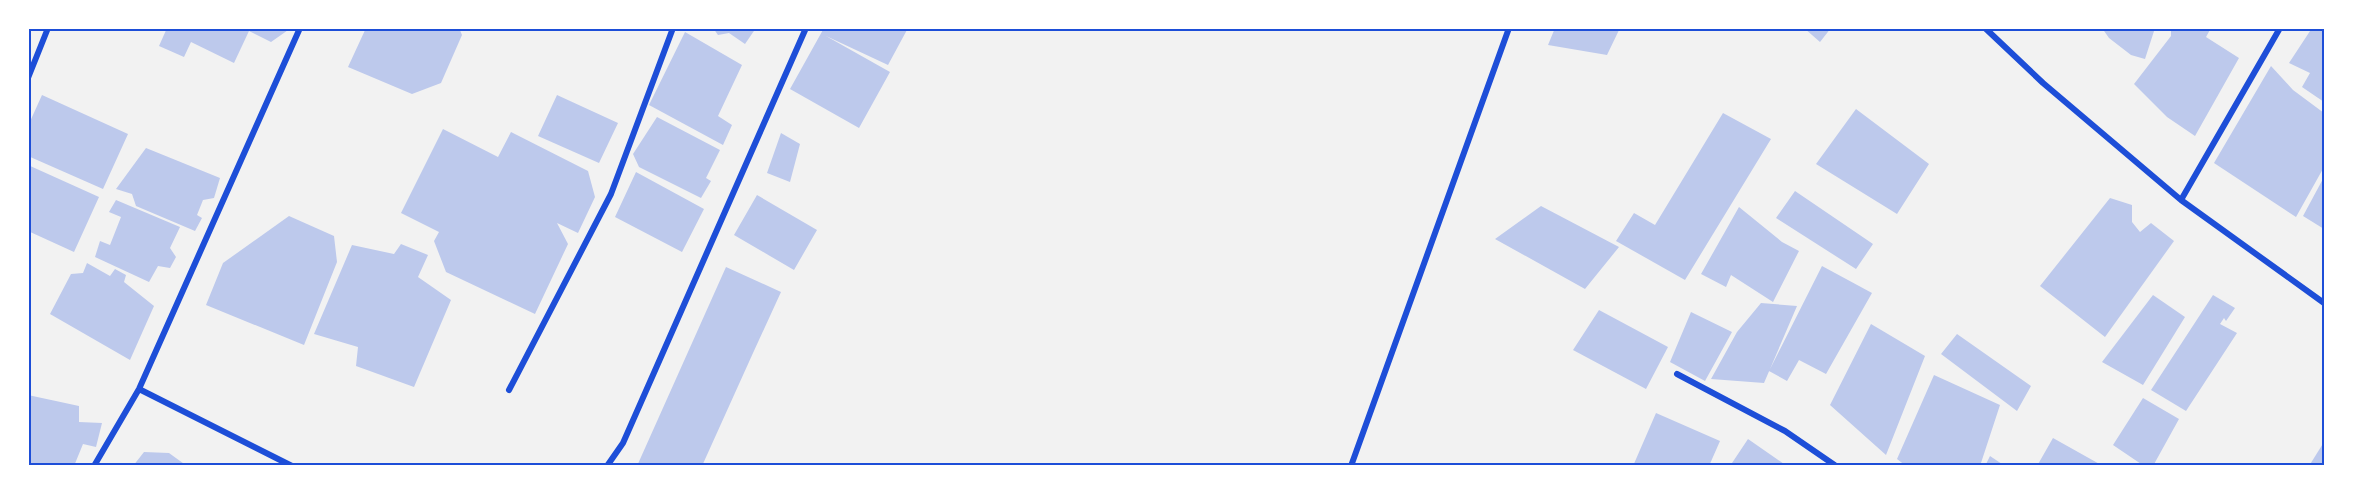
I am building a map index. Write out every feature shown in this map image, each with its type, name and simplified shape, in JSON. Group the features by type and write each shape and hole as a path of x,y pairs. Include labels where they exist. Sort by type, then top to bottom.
{"street":[{"path":"28,78 48,28"},
{"path":"94,465 139,389 300,28"},
{"path":"509,390 611,194 673,28"},
{"path":"607,465 623,443 806,28"},
{"path":"1351,465 1509,28"},
{"path":"1985,28 2043,83 2181,201 2325,303"},
{"path":"2181,201 2280,28"},
{"path":"1677,374 1785,431 1836,465"},
{"path":"139,389 292,465"}],"building":[{"path":"167,28 291,28 271,42 249,31 234,63 191,42 184,57 159,46"},
{"path":"366,28 459,28 462,35 441,83 412,94 348,67"},
{"path":"713,28 756,28 745,44 729,33 718,35"},
{"path":"824,28 908,28 888,65 826,36 890,72 859,128 790,89"},
{"path":"1555,28 1620,28 1607,55 1548,45"},
{"path":"1804,28 1831,28 1820,42"},
{"path":"2102,28 2155,28 2145,59 2131,55 2109,38"},
{"path":"2171,28 2211,28 2206,37 2239,58 2195,136 2167,117 2134,84 2171,36"},
{"path":"2312,28 2324,28 2324,102 2302,87 2310,73 2289,63"},
{"path":"685,32 742,65 718,116 732,125 723,145 649,105"},
{"path":"2271,66 2293,90 2324,113 2324,167 2296,217 2214,163"},
{"path":"42,95 128,134 103,189 28,156 28,126"},
{"path":"557,95 618,123 599,163 538,136"},
{"path":"1856,109 1929,164 1897,214 1816,164"},
{"path":"1723,113 1771,139 1685,280 1616,241 1634,213 1655,225"},
{"path":"657,117 720,150 706,178 711,181 701,198 639,167 633,154"},
{"path":"443,129 498,157 511,132 588,171 595,197 578,233 557,223 568,244 535,314 446,272 434,241 439,232 401,213"},
{"path":"781,133 800,144 790,182 767,173"},
{"path":"146,148 220,178 214,198 203,200 197,215 202,218 195,231 136,206 132,194 116,189"},
{"path":"28,165 99,197 74,252 28,231"},
{"path":"636,172 704,209 682,252 615,217"},
{"path":"2324,177 2324,229 2303,216"},
{"path":"1795,191 1873,244 1856,269 1776,218"},
{"path":"757,195 817,230 794,270 734,235"},
{"path":"2110,198 2132,205 2132,222 2140,232 2151,223 2174,241 2105,337 2040,286"},
{"path":"116,200 180,227 170,248 176,257 170,268 158,266 149,282 95,257 100,241 110,245 121,217 109,212"},
{"path":"1541,206 1619,247 1585,289 1495,239"},
{"path":"1739,207 1782,242 1799,251 1773,302 1731,275 1726,287 1701,274"},
{"path":"289,216 334,236 337,262 304,345 206,305 223,263"},
{"path":"401,244 428,255 418,277 451,300 414,387 356,366 358,347 314,334 352,245 394,254"},
{"path":"87,263 110,276 115,269 126,275 124,282 154,306 130,360 50,314 71,274 83,273"},
{"path":"1822,266 1872,293 1826,374 1799,360 1787,381 1769,371"},
{"path":"726,267 781,292 702,466 637,466"},
{"path":"2153,295 2185,317 2143,385 2102,362"},
{"path":"2213,295 2235,308 2226,321 2224,318 2220,324 2237,333 2186,411 2151,390"},
{"path":"1761,303 1797,306 1764,383 1711,379 1737,332"},
{"path":"1599,310 1668,347 1646,389 1573,350"},
{"path":"1691,312 1732,332 1705,381 1670,362"},
{"path":"1871,324 1925,356 1886,455 1830,405"},
{"path":"1957,334 2031,386 2017,411 1941,354"},
{"path":"1934,375 2000,405 1980,466 1906,466 1897,459"},
{"path":"28,395 79,406 79,422 102,423 96,447 83,444 74,466 28,466"},
{"path":"2143,398 2179,419 2153,466 2144,466 2113,445"},
{"path":"1656,413 1720,441 1709,466 1633,466"},
{"path":"2053,438 2103,466 2037,466"},
{"path":"1748,439 1787,466 1730,466"},
{"path":"2324,442 2324,466 2309,466"},
{"path":"144,452 169,453 187,466 133,466"},
{"path":"1990,456 2005,466 1985,466"}]}
